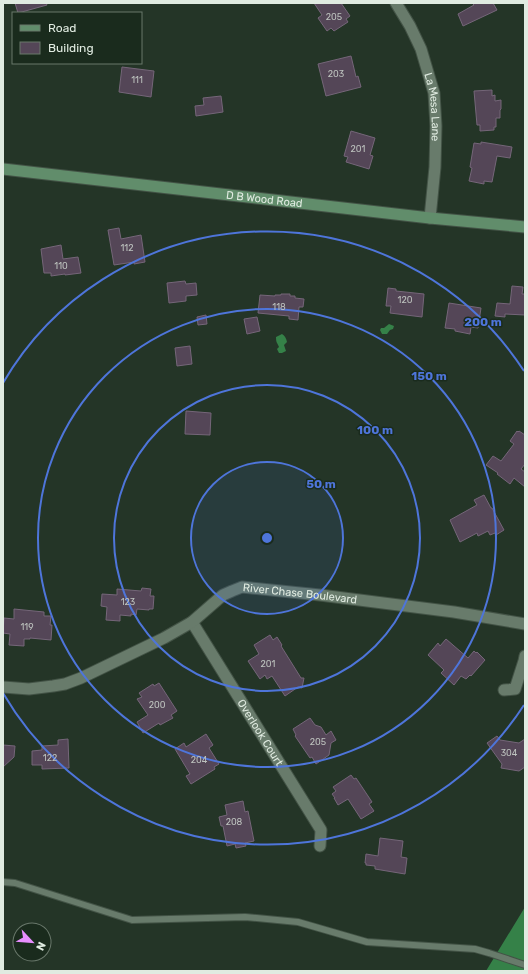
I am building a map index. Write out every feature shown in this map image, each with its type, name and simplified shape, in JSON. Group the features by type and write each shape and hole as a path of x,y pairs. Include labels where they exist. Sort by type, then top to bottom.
{"main road":[{"name":"D B Wood Road","path":"3,169 430,218 525,227"}],"street":[{"name":"La Mesa Lane","path":"396,3 410,26 421,49 434,94 436,126 435,167 430,218"},
{"name":"River Chase Boulevard","path":"3,687 29,689 65,684 81,678 148,646 192,622 223,595 242,587 454,612 525,624"},
{"name":"Overlook Court","path":"192,622 321,830 320,846"},
{"path":"504,690 515,689 525,656"}],"lane":[{"path":"3,882 15,883 132,920 245,917 298,922 367,942 475,949 525,964"}],"shaded area":[{"path":"389,324 394,326 393,329 387,334 382,334 380,330 381,328 384,328"},
{"path":"282,334 287,342 284,345 286,351 279,353 277,349 279,347 276,337"},
{"path":"525,907 525,971 486,971"}],"building":[{"path":"15,3 46,3 47,5 22,12 18,12"},
{"path":"314,3 341,3 350,16 346,19 348,22 334,31 331,28 327,31 318,18 322,15"},
{"path":"472,3 493,3 497,10 463,26 458,14 474,5"},
{"path":"351,56 356,77 358,76 361,87 326,96 318,64"},
{"path":"122,67 154,71 151,97 119,92"},
{"path":"492,90 492,96 495,95 495,101 501,100 500,118 496,118 496,127 494,127 494,130 480,131 480,125 477,125 474,91"},
{"path":"221,96 223,112 196,116 195,106 204,105 203,98"},
{"path":"351,131 375,138 370,155 373,156 369,169 346,162 348,157 344,156"},
{"path":"481,142 512,147 510,158 497,156 492,182 484,181 484,184 469,181 472,168 470,167 474,143 481,144"},
{"path":"119,228 121,239 141,235 145,262 114,265 108,230"},
{"path":"61,245 63,259 78,257 81,273 51,276 51,273 44,273 41,249"},
{"path":"185,281 186,284 196,283 197,295 186,296 186,301 169,303 167,283"},
{"path":"512,286 523,287 522,294 525,294 525,315 505,314 505,317 495,316 497,303 510,304"},
{"path":"388,288 396,289 396,291 424,294 422,317 390,313 391,306 386,306"},
{"path":"290,294 290,296 295,296 295,298 304,299 303,307 299,307 298,320 289,319 289,316 258,313 260,295 275,296"},
{"path":"449,303 481,308 478,328 471,327 470,334 455,331 455,329 445,328"},
{"path":"206,315 207,324 198,325 197,317"},
{"path":"257,317 260,331 247,334 244,319"},
{"path":"190,346 192,364 177,366 175,348"},
{"path":"186,411 211,413 210,435 185,434"},
{"path":"517,431 525,435 525,464 521,469 525,472 525,487 514,478 510,484 486,465 493,456 501,461 514,444 510,441"},
{"path":"484,495 504,530 496,535 495,533 490,535 488,531 478,536 477,533 460,542 450,520 477,505 474,500"},
{"path":"142,588 151,589 150,596 154,596 153,609 137,609 136,615 131,614 131,616 120,615 120,621 106,620 107,607 101,606 102,594 117,595 117,589 141,591"},
{"path":"14,609 44,612 44,616 51,616 51,640 30,638 24,639 24,646 9,645 10,634 3,633 4,618 14,619"},
{"path":"270,635 273,640 277,637 301,678 304,678 302,688 298,687 285,696 272,676 267,679 265,675 260,679 248,661 259,654 254,645"},
{"path":"446,639 468,658 474,651 485,660 471,676 470,675 466,679 461,676 454,685 441,673 444,670 428,655 438,643 440,646"},
{"path":"159,683 177,711 171,715 173,718 160,725 159,723 143,733 137,722 148,715 137,699 142,697 139,693 153,684 154,686"},
{"path":"310,718 315,725 321,727 326,735 331,731 336,740 331,743 329,755 316,764 295,736 296,735 293,729"},
{"path":"206,734 213,745 209,748 219,764 214,767 215,769 191,784 186,776 190,774 175,749 184,743 186,747"},
{"path":"497,736 500,740 519,743 525,739 525,767 519,771 501,768 502,764 487,743"},
{"path":"68,739 69,768 42,769 42,765 32,765 32,751 42,750 42,746 58,745 58,740"},
{"path":"3,745 15,746 14,757 3,767"},
{"path":"351,775 354,779 356,778 372,802 369,804 374,811 361,819 348,799 338,805 332,794 336,791 333,787"},
{"path":"243,801 245,812 248,811 254,841 245,843 246,846 236,848 235,844 227,846 223,826 221,826 219,817 227,815 225,805"},
{"path":"380,838 403,841 401,857 407,858 405,874 375,869 375,866 366,865 366,854 378,856"}]}
